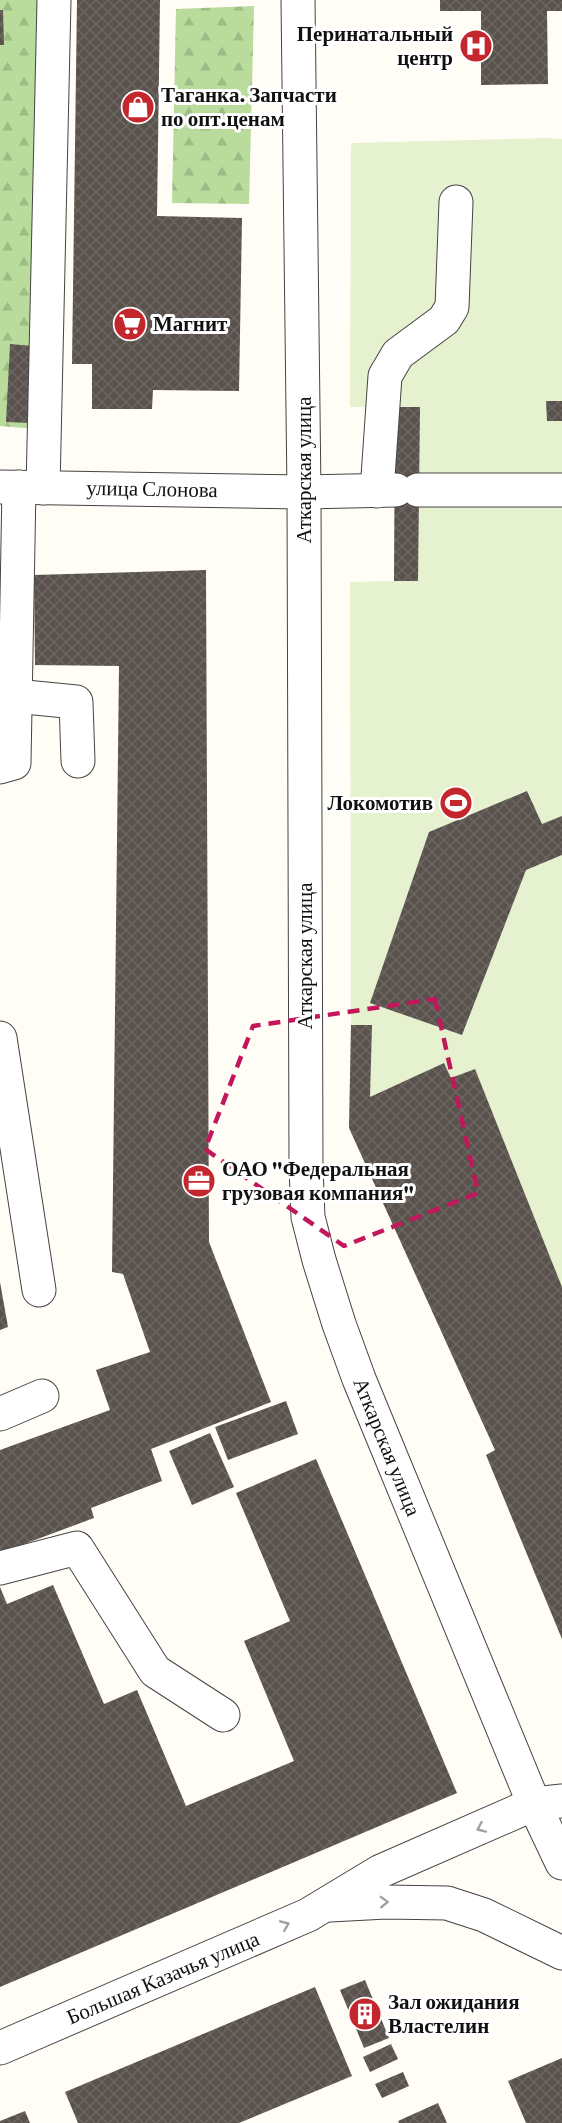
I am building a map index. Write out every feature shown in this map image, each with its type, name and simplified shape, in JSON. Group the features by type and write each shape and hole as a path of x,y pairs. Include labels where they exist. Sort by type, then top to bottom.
{"street":[{"path":"0,767 14,763 21,487 54,0"},
{"name":"Аткарская улица","path":"298,0 304,492 308,1217 339,1324 359,1379 548,1802 561,1861"},
{"path":"397,490 385,376 398,354 444,320 452,307 456,202"},
{"name":"улица Слонова","path":"21,487 304,492 562,490"},
{"path":"15,696 76,702 78,760"},
{"path":"0,1038 39,1290"},
{"path":"0,1414 42,1396"},
{"path":"0,1568 77,1548 154,1671 223,1715"},
{"name":"Большая Казачья улица","path":"0,2048 325,1906 381,1871 548,1802"},
{"name":"Большая Казачья улица","path":"325,1906 386,1902 447,1903 484,1915 562,1953"}],"highlighted area":[{"path":"435,999 478,1193 344,1246 205,1149 253,1026"}],"green space":[{"path":"0,0 40,0 36,429 0,426"},
{"path":"254,6 249,204 172,203 176,9"},
{"name":"Локомотив","path":"562,139 562,1640 486,1455 495,1450 349,1128 351,1025 350,582 394,581 395,407 350,407 351,143"}],"building":[{"path":"77,0 160,0 157,216 242,218 239,391 153,390 152,409 92,409 92,364 72,364"},
{"path":"440,0 562,0 562,11 547,11 548,84 481,85 481,11 440,11"},
{"path":"0,10 3,10 4,45 0,45"},
{"path":"10,344 34,346 30,423 6,422"},
{"path":"546,401 562,401 562,421 547,421"},
{"path":"395,407 420,407 418,581 394,581"},
{"path":"206,570 209,1242 271,1402 151,1449 162,1481 91,1508 94,1518 0,1553 0,1450 110,1410 96,1370 150,1352 123,1274 112,1272 119,666 35,665 34,575"},
{"path":"527,791 542,824 562,816 562,855 526,870 462,1035 370,1003 429,832"},
{"path":"351,1025 372,1025 370,1097 444,1063 451,1078 475,1069 562,1287 562,1639 486,1455 495,1450 349,1128"},
{"path":"0,1282 8,1327 0,1330"},
{"path":"286,1401 298,1434 228,1460 215,1427"},
{"path":"210,1433 234,1487 192,1505 169,1451"},
{"path":"316,1459 457,1793 0,1987 0,1587 7,1604 53,1585 104,1704 137,1690 186,1806 294,1761 244,1641 290,1621 236,1493"},
{"name":"Зал ожидания Властелин","path":"365,1980 389,2038 364,2048 340,1990"},
{"path":"315,1987 352,2076 239,2123 78,2123 65,2092"},
{"path":"391,2044 398,2059 370,2072 363,2057"},
{"path":"562,2058 562,2123 526,2123 508,2081"},
{"path":"403,2072 409,2086 382,2098 375,2084"},
{"path":"438,2103 447,2123 399,2123 398,2121"},
{"path":"25,2111 30,2123 0,2123 0,2121"}],"place":[{"name":"Перинатальный центр","path":"476,46"},
{"name":"Таганка. Запчасти по опт.ценам","path":"138,107"},
{"name":"Магнит","path":"130,324"},
{"name":"Локомотив","path":"456,803"},
{"name":"ОАО \"Федеральная грузовая компания\"","path":"199,1181"},
{"name":"Зал ожидания Властелин","path":"365,2014"}]}
